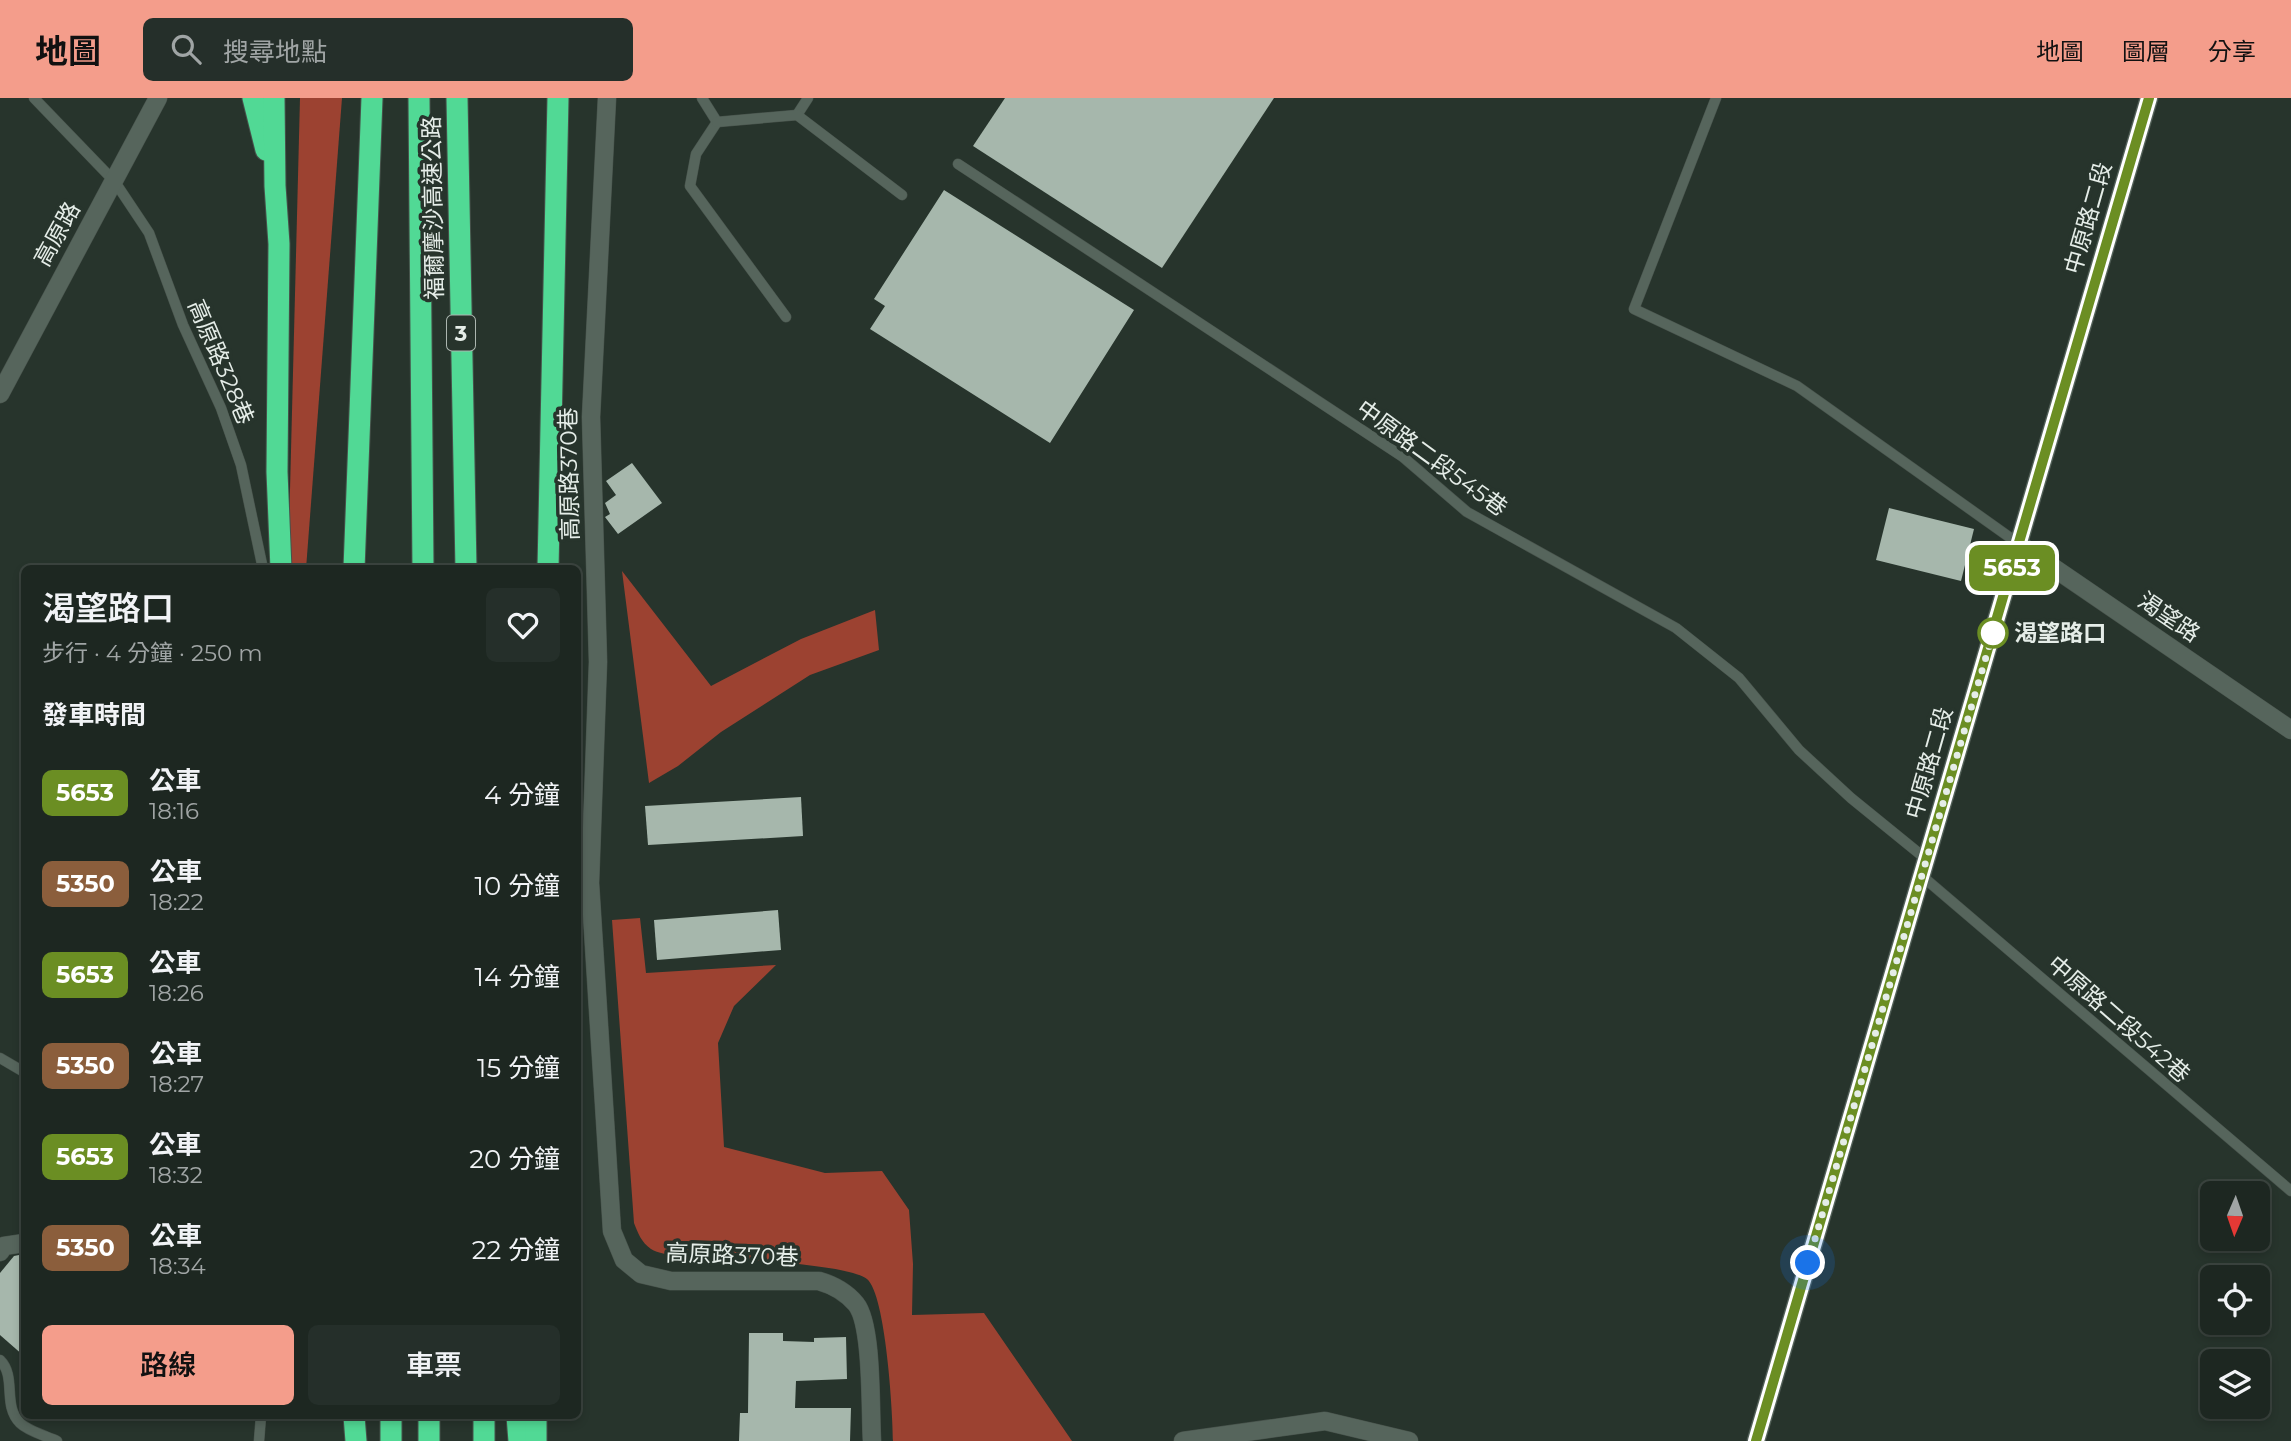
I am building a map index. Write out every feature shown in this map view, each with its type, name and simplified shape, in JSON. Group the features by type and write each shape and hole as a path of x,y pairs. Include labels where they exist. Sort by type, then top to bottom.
{"highway":[{"path":"253,98 275,186"},
{"path":"274,98 279,244 276,472 281,565"},
{"path":"354,565 372,98"},
{"name":"福爾摩沙高速公路","path":"419,98 423,565"},
{"name":"福爾摩沙高速公路","path":"457,98 466,565"},
{"path":"548,565 558,98"},
{"path":"354,1419 356,1441"},
{"path":"391,1419 391,1441"},
{"path":"429,1419 429,1441"},
{"path":"484,1419 485,1441"},
{"path":"517,1419 519,1441"},
{"path":"536,1419 536,1441"}],"street":[{"name":"高原路","path":"0,394 158,98"},
{"name":"高原路370巷","path":"607,98 591,417 598,662 590,883 612,1231 624,1260 641,1274 671,1281 819,1282 835,1286 857,1305 866,1328 872,1441"},
{"name":"中原路二段","path":"1756,1441 2149,98"},
{"name":"渴望路","path":"2019,544 2291,730"},
{"path":"0,1252 4,1246 21,1244"},
{"path":"1183,1441 1325,1421 1409,1441"}],"lane":[{"name":"高原路328巷","path":"34,98 114,182 149,233 183,326 221,408 241,465 261,565"},
{"path":"702,98 717,122"},
{"path":"797,115 808,98"},
{"path":"1716,98 1634,309 1797,386 2019,544"},
{"path":"717,122 797,115 902,195"},
{"path":"717,122 696,154 690,186 786,317"},
{"name":"中原路二段545巷","path":"958,164 1403,457 1466,512 1676,628 1739,678 1799,750 1924,867"},
{"name":"中原路二段542巷","path":"1924,867 2291,1191"},
{"path":"0,1058 21,1070"},
{"path":"0,1360 6,1365 10,1403 21,1424 57,1441"},
{"path":"259,1441 261,1419"}],"shaded area":[{"path":"300,98 342,98 306,565 288,565"},
{"path":"622,571 711,686 801,639 875,610 879,650 810,675 721,732 678,766 649,783"},
{"path":"640,918 646,973 776,965 734,1006 718,1043 724,1147 825,1173 882,1171 909,1210 913,1264 912,1315 984,1313 1072,1441 893,1441 884,1330 874,1289 867,1279 857,1274 818,1266 672,1255 651,1249 640,1237 634,1223 612,920"}],"building":[{"path":"1005,98 1274,98 1162,268 973,146"},
{"path":"944,190 1134,310 1050,443 870,329 885,306 874,299"},
{"path":"632,463 662,503 618,534 605,517 610,514 605,503 616,495 606,481"},
{"path":"1889,508 1974,529 1961,581 1876,560"},
{"path":"801,797 803,836 648,845 645,806"},
{"path":"778,910 781,950 657,960 654,920"},
{"path":"21,1255 21,1353 0,1335 0,1273 14,1256"},
{"path":"749,1333 783,1333 783,1341 814,1342 814,1338 846,1337 847,1379 796,1381 795,1408 851,1408 850,1441 739,1441 740,1413 748,1413"}],"bus line":[{"name":"5653","path":"1756,1441 2149,98"}],"place":[{"name":"渴望路口","path":"1993,633"}],"route":[{"path":"1808,1263 1996,623 1993,633"}]}
